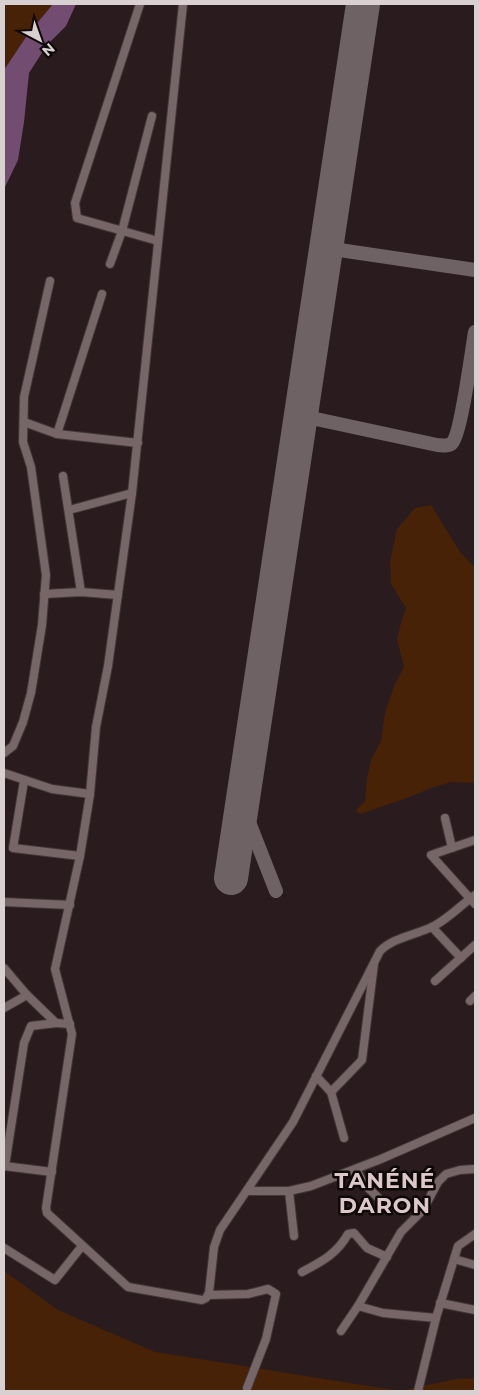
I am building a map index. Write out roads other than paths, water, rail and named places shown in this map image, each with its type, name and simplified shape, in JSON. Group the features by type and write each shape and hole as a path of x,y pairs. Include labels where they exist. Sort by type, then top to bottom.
{"street":[{"path":"140,4 75,203 77,218 158,241"},
{"path":"183,4 132,493 108,666 96,727 90,794 80,856 55,969 72,1034 46,1208 47,1213 128,1287 202,1300 208,1296 248,1294 268,1289 276,1294 266,1339 247,1388"},
{"path":"110,264 122,231 152,116"},
{"path":"4,753 13,746 24,722 31,693 42,625 46,575 31,467 23,442 24,397 50,281"},
{"path":"57,434 102,294"},
{"path":"24,422 57,434 138,443"},
{"path":"63,476 70,510 81,592"},
{"path":"70,510 132,493"},
{"path":"44,594 81,592 118,595"},
{"path":"4,773 52,789 90,794"},
{"path":"24,781 13,848 80,856"},
{"path":"445,818 452,848"},
{"path":"208,1296 214,1247 220,1230 293,1122 375,957 386,945 432,927 474,899 432,855 475,840"},
{"path":"4,902 70,905"},
{"path":"432,927 461,958"},
{"path":"435,981 475,945"},
{"path":"332,1092 362,1060 375,957"},
{"path":"4,968 56,1023"},
{"path":"4,1008 28,995"},
{"path":"52,1172 4,1166 24,1042 31,1026 56,1023 70,1024"},
{"path":"316,1076 332,1092 344,1138"},
{"path":"247,1190 289,1191 311,1186 475,1118"},
{"path":"356,1168 364,1184 391,1210"},
{"path":"341,1331 358,1306 401,1232 423,1210 438,1182 446,1174 460,1170 475,1169"},
{"path":"289,1191 294,1236"},
{"path":"302,1272 328,1258 342,1245 348,1234 354,1233 367,1248 387,1257"},
{"path":"418,1391 440,1303 458,1246 475,1234"},
{"path":"4,1248 55,1280 82,1246"},
{"path":"454,1258 475,1265"},
{"path":"440,1303 475,1310"},
{"path":"358,1306 383,1313 436,1318"}],"district":[{"name":"TANÉNÉ DARON","path":"385,1192"}]}
